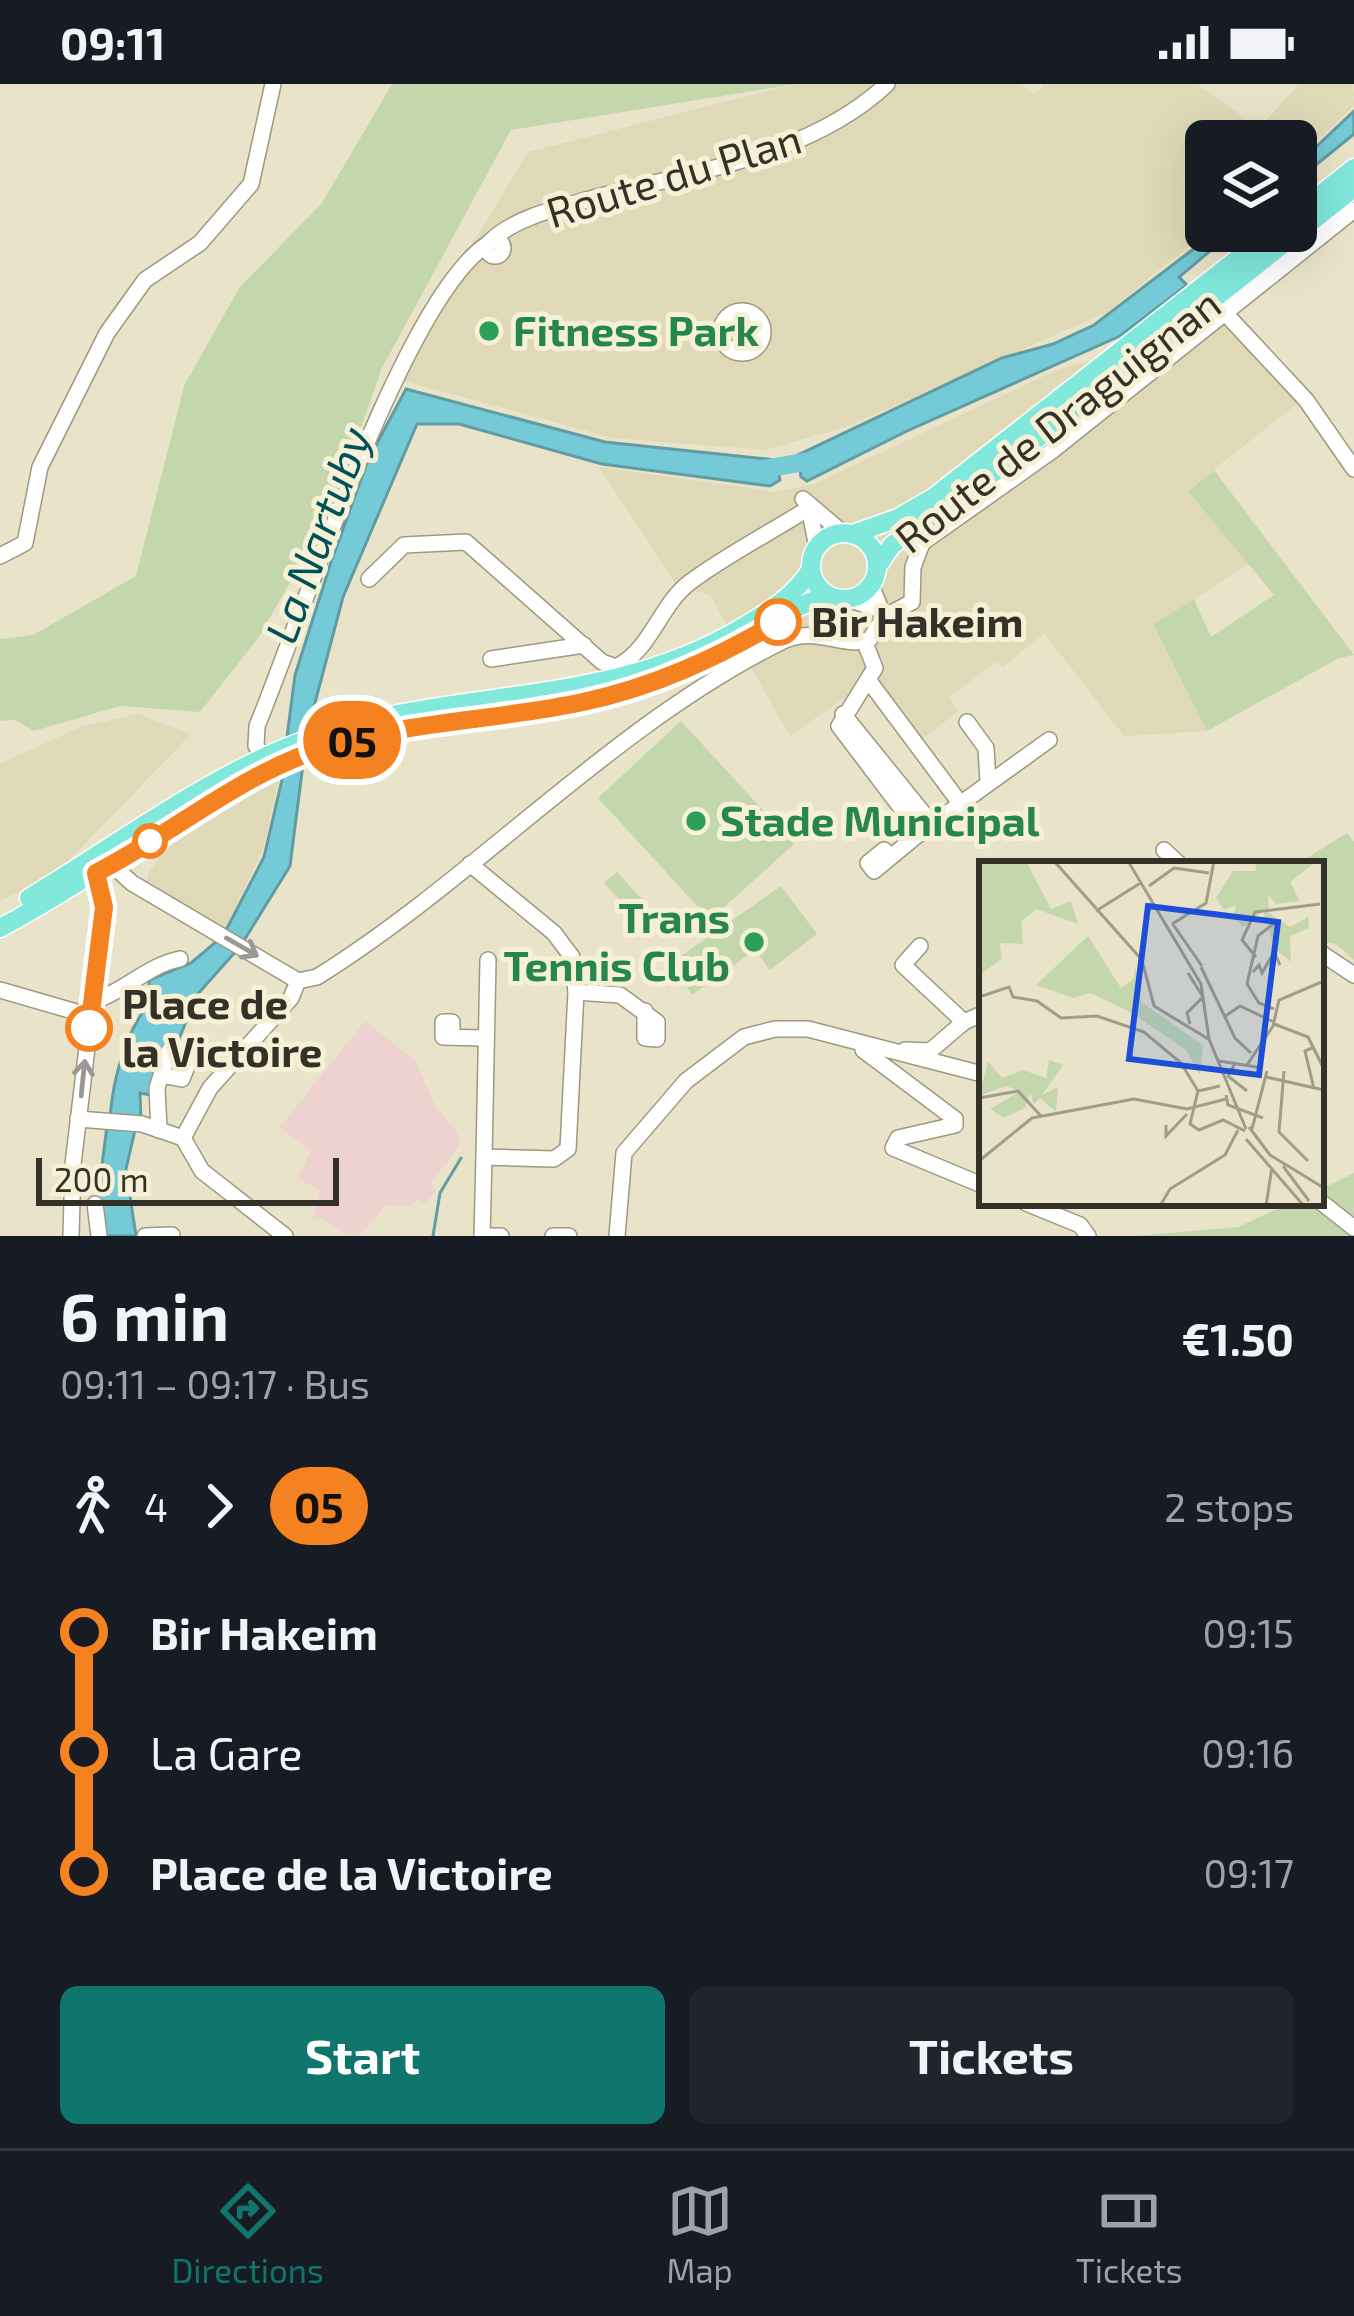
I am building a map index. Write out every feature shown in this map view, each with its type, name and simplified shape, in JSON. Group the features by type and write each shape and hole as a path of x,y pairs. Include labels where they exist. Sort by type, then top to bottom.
{"main road":[{"path":"1317,198 1354,169"},
{"name":"Route de Draguignan","path":"874,576 892,545 999,469 1354,188"},
{"name":"Route de Draguignan","path":"848,534 898,518 934,496 1246,252"},
{"path":"0,915 111,870 168,812 274,759 373,720 566,692 643,672 702,649 783,602 811,569 817,547 848,534 871,547 874,576 707,662 647,685 578,703 308,746"},
{"path":"811,569 838,597"},
{"path":"0,928 111,870 274,759"}],"street":[{"path":"0,556 26,543 40,466 106,333 145,280 200,243 251,184 273,84"},
{"name":"Route du Plan","path":"274,759 262,715 356,468 406,363 462,271 518,226 562,208 792,143 830,127 887,84"},
{"path":"838,597 881,613 912,602 914,567 922,543 1052,451 1354,210"},
{"path":"1225,312 1306,400 1354,469"},
{"path":"806,504 848,534"},
{"path":"806,504 817,547"},
{"path":"369,579 404,545 466,542 616,667 627,661 685,586 806,504"},
{"path":"874,576 881,613 865,643 875,668 839,726 844,738 926,828"},
{"path":"111,870 298,981 317,977 470,864 681,697 802,634 865,643"},
{"path":"491,659 584,645"},
{"path":"869,681 960,803"},
{"path":"967,722 986,748 988,782"},
{"path":"890,857 1049,740"},
{"path":"71,1236 104,894 125,848 168,812"},
{"path":"1164,850 1176,861"},
{"path":"470,864 565,944 575,969 568,1149 554,1160 484,1157"},
{"path":"104,894 111,870"},
{"path":"920,946 903,965 964,1022"},
{"path":"1324,954 1354,975"},
{"path":"0,990 91,1009 161,963 180,959"},
{"path":"488,960 482,1236 501,1236"},
{"path":"184,1138 210,1088 291,998 298,981"},
{"path":"576,992 620,994 645,1011"},
{"path":"864,1047 930,1051 979,1015"},
{"path":"617,1236 624,1153 686,1081 744,1037 775,1028 808,1029 979,1073"},
{"path":"452,1037 487,1038"},
{"path":"864,1047 956,1119 955,1125 898,1138 893,1148 979,1184"},
{"path":"159,1130 161,1075 168,1053"},
{"path":"79,1119 142,1124 184,1138 202,1172 285,1236"},
{"path":"94,1204 99,1236"},
{"path":"1324,1204 1354,1228"},
{"path":"1033,1206 1080,1225 1088,1236"},
{"path":"145,1236 172,1235"},
{"path":"553,1236 569,1236"}],"shaded area":[{"path":"796,84 1020,84 1034,94 1044,84 1197,84 1248,120 1185,120 1185,249 1107,312 851,425 766,450 613,438 404,381 460,264 528,152"},
{"path":"1299,84 1353,84 1354,106 1317,141 1317,120 1266,120"},
{"path":"1227,324 1298,403 1188,490 1250,563 1153,626 1207,731 1124,736 1044,633 1003,667 995,662 949,697 959,711 915,744 866,683 790,736 710,595 677,586 599,467 776,492 814,484 1059,369"},
{"path":"138,714 191,734 56,874 0,901 0,764 80,727"},
{"path":"280,774 263,850 223,932 146,883 150,870 190,823"},
{"path":"365,1021 415,1060 435,1106 458,1133 459,1145 431,1184 436,1190 424,1205 417,1199 410,1207 386,1205 359,1236 348,1236 322,1219 312,1221 320,1191 298,1178 311,1151 280,1127"}],"green space":[{"path":"392,84 796,84 511,130 382,368 332,509 259,637 200,712 120,706 34,731 15,720 0,721 0,639 33,635 136,576 184,386 239,288 322,203"},
{"path":"1214,470 1354,655 1339,658 1207,731 1153,625 1194,599 1211,637 1274,595 1188,491"},
{"name":"Stade Municipal","path":"681,721 794,844 710,920 598,798"},
{"path":"1347,833 1354,842 1354,960 1336,944 1324,942 1324,861 1302,861"},
{"path":"617,872 642,899 630,911 604,883"},
{"name":"Trans Tennis Club","path":"781,886 817,934 770,970 755,950 692,995 671,963"},
{"path":"1354,1173 1354,1236 1135,1236 1238,1227 1284,1206 1324,1206 1324,1188"}],"water":[{"path":"1354,111 1354,134 1317,164 1317,146"},
{"path":"1190,252 1209,252 1179,277 1187,285 1120,336 807,481 801,477 798,455 1002,358 1053,344 1094,325"},
{"path":"406,389 605,442 776,460 780,480 770,486 602,464 459,424 417,424 343,597 308,729 287,737 295,675 331,562 368,460"},
{"path":"303,764 290,866 243,942 225,932 264,857 284,771"},
{"path":"218,940 236,951 180,1014 188,1017 179,1039 169,1036 151,1095 140,1093 141,1122 110,1119 120,1064 147,1002 149,980 191,963"},
{"path":"107,1126 135,1130 126,1169 136,1236 106,1236 97,1204"}],"waterway":[{"name":"La Nartuby","path":"756,470 817,460"},
{"path":"433,1236 440,1193 461,1158"}],"bus line":[{"name":"05","path":"89,1028 104,907 96,873 212,801 260,774 329,746 376,734 578,703 647,685 707,662 778,622"}],"place":[{"name":"Fitness Park","path":"489,331"},
{"name":"Bir Hakeim","path":"778,622"},
{"name":"Stade Municipal","path":"696,821"},
{"name":"Trans Tennis Club","path":"754,942"},
{"name":"Place de la Victoire","path":"89,1028"}]}
